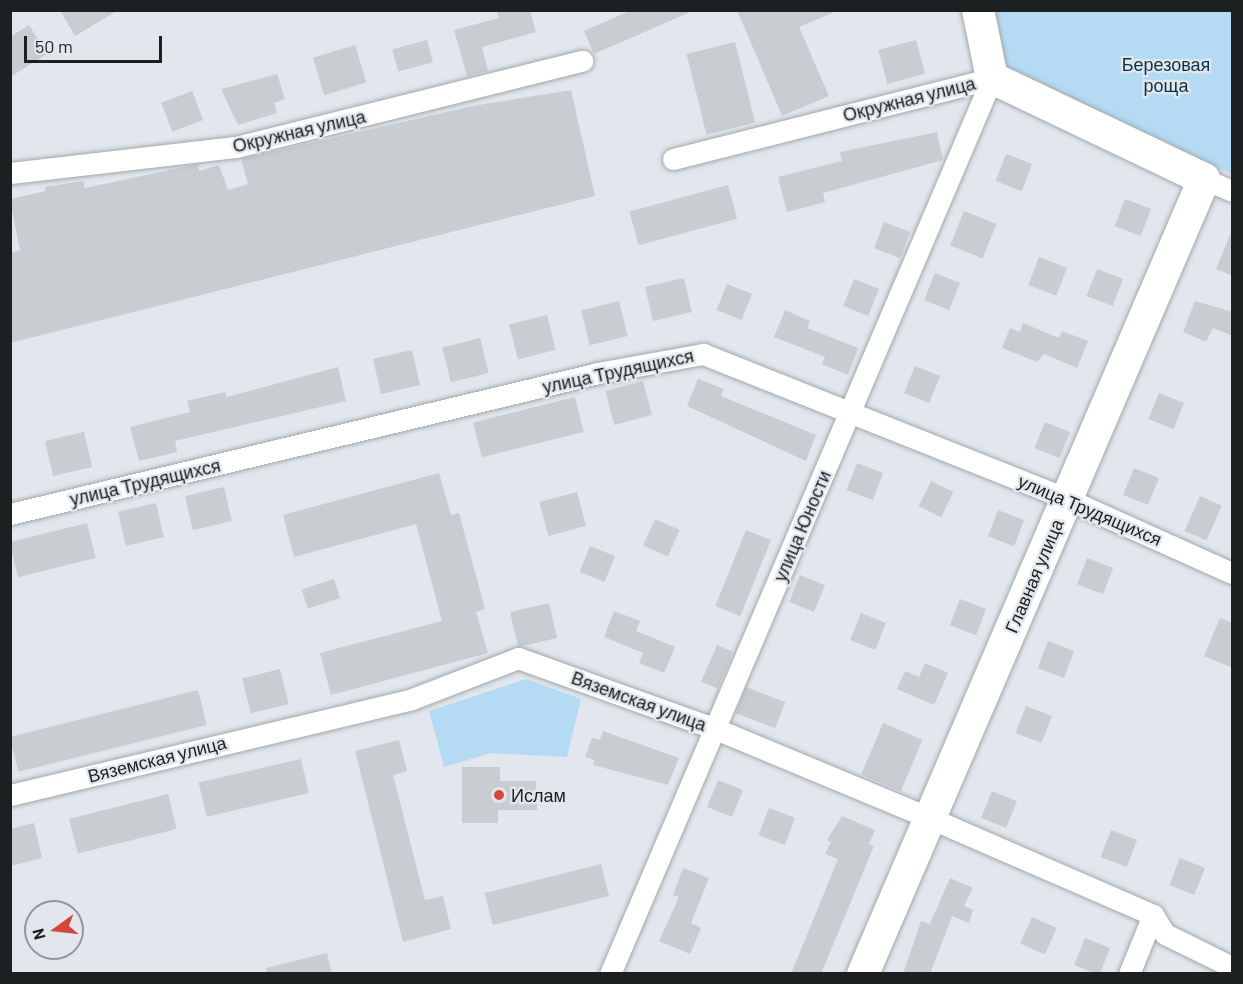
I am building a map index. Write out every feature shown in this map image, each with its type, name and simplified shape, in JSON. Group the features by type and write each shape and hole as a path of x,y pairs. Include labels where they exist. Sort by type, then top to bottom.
{"street":[{"path":"978,10 992,78"},
{"name":"Окружная улица","path":"10,173 236,147 582,61"},
{"name":"Окружная улица","path":"673,159 992,78 1233,191"},
{"name":"улица Юности","path":"610,974 992,78"},
{"name":"Главная улица","path":"863,974 1204,179"},
{"name":"улица Трудящихся","path":"10,513 598,373 704,354 1067,499 1233,573"},
{"name":"Вяземская улица","path":"10,795 412,699 518,658 716,729 930,818 1153,915 1165,934 1233,967"},
{"path":"1129,974 1153,915"}],"green space":[{"name":"Березовая роща","path":"989,11 1232,11 1232,174 1003,76"},
{"path":"526,679 581,699 567,757 491,753 444,767 429,711"}],"building":[{"path":"60,10 118,10 75,36"},
{"path":"496,10 530,10 536,32 482,47 488,71 467,76 454,30 499,18"},
{"path":"632,10 695,10 594,54 584,31"},
{"path":"737,10 839,10 799,27 829,96 782,116"},
{"path":"29,25 47,54 10,77 10,37"},
{"path":"427,40 433,62 398,72 392,49"},
{"path":"916,40 925,74 887,84 878,50"},
{"path":"735,42 755,123 707,135 686,54"},
{"path":"355,45 366,82 324,95 313,58"},
{"path":"277,74 285,99 274,103 277,113 238,125 221,89"},
{"path":"571,90 595,196 10,343 10,252 20,251 10,199 46,191 45,187 83,181 85,188 198,164 199,171 219,165 228,190 248,184 241,159 473,106"},
{"path":"192,91 203,120 172,132 161,103"},
{"path":"937,132 943,160 823,193 825,202 787,212 778,177 842,161 840,152"},
{"path":"1006,154 1032,164 1022,191 996,181"},
{"path":"728,185 737,219 639,245 629,211"},
{"path":"1125,199 1151,209 1141,236 1115,226"},
{"path":"964,211 996,224 983,258 950,245"},
{"path":"884,222 910,232 900,258 874,248"},
{"path":"1233,230 1233,276 1216,269"},
{"path":"1039,257 1067,268 1056,296 1028,285"},
{"path":"1097,269 1123,279 1113,306 1087,296"},
{"path":"935,273 960,283 949,310 924,300"},
{"path":"684,278 692,312 653,321 645,287"},
{"path":"854,279 879,289 868,316 843,306"},
{"path":"727,284 752,294 742,320 717,310"},
{"path":"619,301 628,336 590,345 581,310"},
{"path":"1195,301 1233,312 1233,336 1213,328 1206,342 1183,332"},
{"path":"785,310 810,321 807,328 858,348 848,375 822,364 825,357 774,337"},
{"path":"547,315 556,350 518,359 509,324"},
{"path":"1023,323 1059,338 1062,331 1088,341 1077,368 1044,354 1037,362 1002,348 1010,328 1020,332"},
{"path":"480,338 489,373 451,382 442,347"},
{"path":"412,350 420,385 381,394 373,359"},
{"path":"915,366 940,376 929,403 904,393"},
{"path":"338,367 346,401 175,441 177,452 139,461 130,427 190,412 187,401 225,392 227,397"},
{"path":"698,379 724,389 721,396 816,435 806,461 687,406"},
{"path":"643,381 652,415 614,425 605,391"},
{"path":"1159,393 1184,403 1174,429 1149,419"},
{"path":"575,397 584,432 482,457 473,422"},
{"path":"1045,422 1070,432 1060,458 1035,448"},
{"path":"84,432 92,467 53,476 45,441"},
{"path":"857,463 883,473 873,500 847,490"},
{"path":"1134,468 1159,478 1148,505 1123,495"},
{"path":"439,473 451,515 459,513 485,609 476,612 488,653 331,695 320,653 442,621 416,524 294,557 283,515"},
{"path":"931,481 953,492 941,517 919,506"},
{"path":"224,487 232,521 193,530 185,496"},
{"path":"577,492 586,526 548,536 539,502"},
{"path":"1200,496 1222,506 1206,540 1185,531"},
{"path":"156,503 164,537 126,546 118,512"},
{"path":"998,510 1024,520 1014,546 988,536"},
{"path":"655,519 680,530 668,556 643,545"},
{"path":"87,523 96,558 18,577 10,542"},
{"path":"746,530 771,540 740,616 715,606"},
{"path":"590,546 615,556 605,582 580,572"},
{"path":"1087,558 1113,568 1103,594 1077,584"},
{"path":"800,575 825,585 814,612 789,602"},
{"path":"334,579 340,598 308,609 302,590"},
{"path":"960,599 986,609 976,635 950,625"},
{"path":"549,603 557,638 518,647 510,612"},
{"path":"614,611 640,621 636,631 675,647 664,673 639,663 643,653 604,637"},
{"path":"861,613 886,623 875,650 850,640"},
{"path":"1220,618 1233,623 1233,668 1204,656"},
{"path":"1048,641 1074,651 1064,678 1038,668"},
{"path":"717,645 733,652 712,703 717,688 701,682"},
{"path":"925,663 948,673 934,705 897,689 905,671 919,677"},
{"path":"280,669 289,704 251,713 242,678"},
{"path":"746,687 785,702 775,728 736,713"},
{"path":"198,690 207,725 18,772 10,737"},
{"path":"1026,706 1052,716 1042,743 1016,733"},
{"path":"883,723 923,740 901,791 861,775"},
{"path":"603,731 679,758 668,785 593,765 595,760 585,757 592,738 600,740"},
{"path":"399,740 407,771 393,775 425,900 443,896 451,929 403,942 355,751"},
{"path":"301,759 309,793 207,817 199,783"},
{"name":"Ислам","path":"462,767 500,767 500,781 536,781 537,810 498,810 498,823 462,823"},
{"path":"718,780 743,790 732,817 707,807"},
{"path":"992,791 1017,801 1006,828 981,818"},
{"path":"168,794 177,829 78,854 69,819"},
{"path":"769,808 795,818 785,845 759,835"},
{"path":"842,816 875,830 869,844 874,846 821,974 791,974 838,859 825,854 831,842 827,840"},
{"path":"34,823 42,858 10,866 10,829"},
{"path":"1111,830 1137,840 1127,867 1101,857"},
{"path":"1180,858 1205,868 1194,895 1169,885"},
{"path":"601,864 609,896 493,925 485,893"},
{"path":"683,868 709,878 691,923 701,928 690,954 659,941 679,897 673,895"},
{"path":"950,878 973,888 964,906 973,910 969,923 952,916 930,974 903,974 921,921 930,924"},
{"path":"1032,917 1057,928 1045,954 1020,943"},
{"path":"1085,938 1110,948 1100,974 1074,965"},
{"path":"327,953 332,974 267,974 266,968"}],"place":[{"name":"Ислам","path":"499,795"}]}
